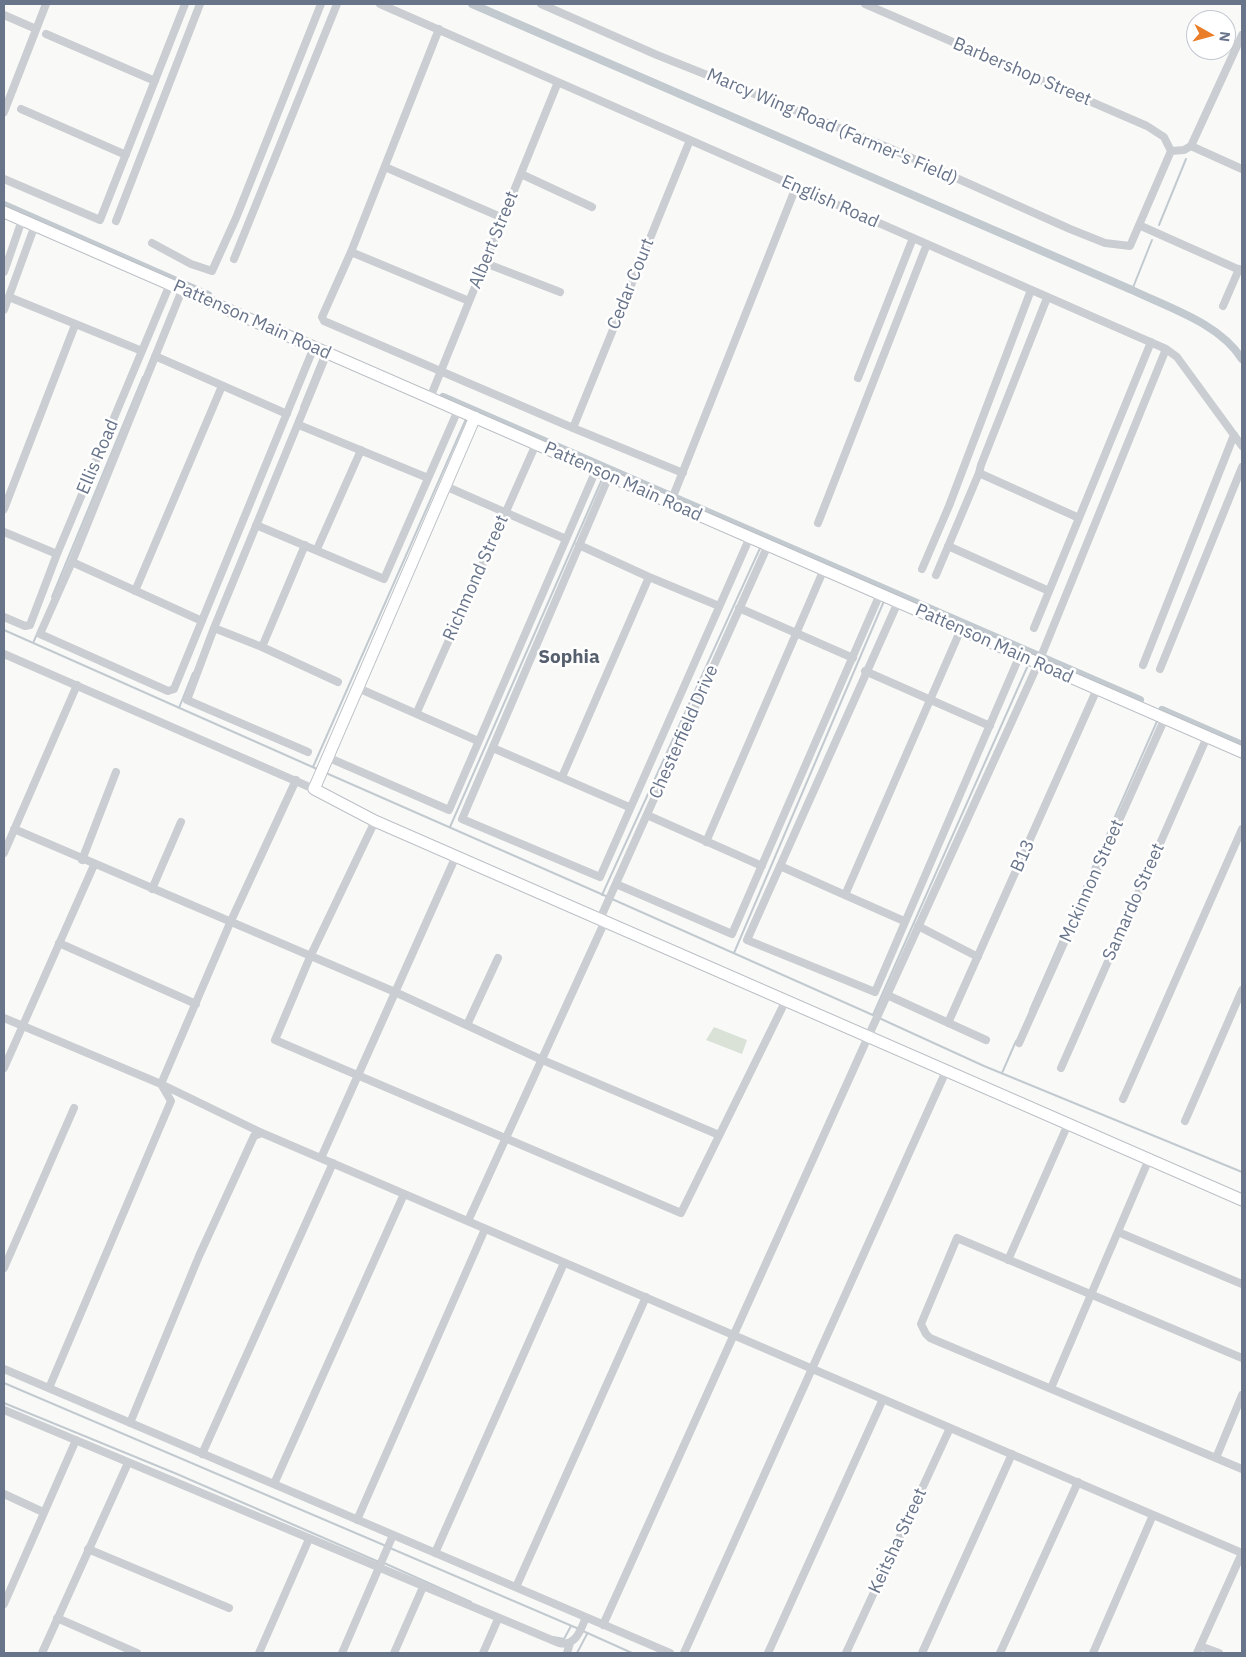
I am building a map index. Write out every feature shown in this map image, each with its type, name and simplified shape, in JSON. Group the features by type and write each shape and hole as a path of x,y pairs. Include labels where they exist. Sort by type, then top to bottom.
{"street":[{"path":"5,106 46,4"},
{"path":"4,179 100,220 185,4"},
{"path":"116,221 200,4"},
{"path":"152,243 186,262 212,271 247,191 322,4"},
{"path":"234,259 337,4"},
{"name":"English Road","path":"380,4 1166,349 1177,357 1242,446"},
{"name":"Marcy Wing Road (Farmer's Field)","path":"541,4 657,55 887,148 1105,243 1130,246 1141,226"},
{"name":"Barbershop Street","path":"865,4 1147,126 1164,137 1171,151"},
{"path":"4,15 36,29"},
{"path":"439,29 351,252 322,316 324,321 683,473"},
{"path":"46,34 155,81"},
{"path":"1223,306 1240,270 1141,226 1171,151 1184,150 1191,146 1242,35"},
{"name":"Albert Street","path":"432,393 558,82"},
{"path":"20,109 126,155"},
{"name":"Cedar Court","path":"573,428 690,140"},
{"path":"1191,146 1242,168"},
{"path":"385,167 503,218"},
{"path":"521,174 592,207"},
{"path":"672,501 796,187"},
{"path":"247,191 260,196"},
{"name":"Pattenson Main Road","path":"4,212 322,351 432,393 458,410 609,476 672,501 824,570 1022,656 1039,661 1097,689 1242,752"},
{"path":"4,272 22,220"},
{"path":"4,310 35,225"},
{"path":"876,375 859,374 913,238"},
{"path":"818,523 927,244"},
{"path":"351,252 469,301"},
{"path":"485,263 560,292"},
{"name":"Ellis Road","path":"4,617 25,626 30,625 57,554 170,284"},
{"path":"182,290 72,562 40,634 168,691 174,689 287,414 322,351"},
{"path":"922,569 949,506 1031,290"},
{"path":"9,297 142,351"},
{"path":"936,575 980,473 980,465 1048,298"},
{"path":"4,509 75,325"},
{"path":"1034,628 1151,342"},
{"path":"603,1625 1039,661 1166,349"},
{"path":"308,752 187,700 214,628 298,425 322,351"},
{"path":"155,356 287,414"},
{"path":"135,591 222,386"},
{"path":"256,525 317,549 384,579 458,410"},
{"path":"314,789 475,417"},
{"path":"298,425 428,478"},
{"path":"1143,665 1234,435"},
{"name":"Richmond Street","path":"417,712 536,444"},
{"path":"317,549 361,450"},
{"path":"1160,669 1242,467"},
{"path":"326,758 449,810 596,470"},
{"path":"980,473 1079,518"},
{"path":"609,476 493,748 629,807"},
{"path":"445,486 566,539"},
{"path":"4,532 57,554"},
{"name":"Chesterfield Drive","path":"493,748 462,820 600,877 629,807 750,537"},
{"path":"579,544 649,577 719,606"},
{"path":"262,646 304,545"},
{"name":"Chesterfield Drive","path":"468,1221 768,545"},
{"path":"948,546 1049,591"},
{"path":"72,562 202,621"},
{"path":"706,842 824,570"},
{"path":"562,777 649,577"},
{"path":"616,884 732,934 882,595"},
{"path":"896,601 748,940 875,992 904,921 1022,656"},
{"path":"739,608 853,658"},
{"path":"214,628 262,646 338,682"},
{"path":"845,895 961,629"},
{"path":"4,654 296,780 375,821 1242,1200"},
{"path":"865,671 990,726"},
{"path":"4,853 77,685"},
{"path":"358,688 417,712 478,741"},
{"name":"B13","path":"948,1023 1097,689"},
{"name":"Mckinnon Street","path":"1019,1043 1165,718"},
{"name":"Samardo Street","path":"1060,1068 1207,737"},
{"path":"82,860 116,772"},
{"path":"162,1084 230,923 296,780"},
{"path":"647,815 762,866"},
{"path":"375,821 310,957 276,1040 681,1212 786,1000"},
{"path":"152,889 181,822"},
{"path":"14,829 82,860 395,992 540,1059 719,1135"},
{"path":"1123,1099 1242,829"},
{"path":"321,1158 456,856"},
{"path":"4,1068 94,865"},
{"path":"780,866 904,921"},
{"path":"918,926 978,957"},
{"path":"59,943 196,1004"},
{"path":"467,1024 498,958"},
{"path":"1185,1121 1242,990"},
{"path":"887,995 986,1040"},
{"path":"4,1018 162,1084 262,1133 1242,1553 1199,1650 1219,1653"},
{"path":"684,1653 946,1071"},
{"path":"49,1388 171,1101 162,1084"},
{"path":"4,1268 74,1108"},
{"path":"1008,1260 1068,1124"},
{"path":"130,1423 199,1256 254,1136 262,1133"},
{"path":"1051,1388 1149,1159"},
{"path":"202,1454 333,1163"},
{"path":"274,1484 404,1194"},
{"path":"357,1520 485,1229"},
{"path":"1118,1232 1242,1284"},
{"path":"1242,1358 956,1238 921,1324 930,1338 1242,1469"},
{"path":"434,1553 564,1262"},
{"path":"516,1587 646,1297"},
{"path":"4,1369 670,1653"},
{"path":"1216,1458 1242,1395"},
{"path":"768,1653 883,1399"},
{"path":"4,1410 498,1618 560,1642 570,1643"},
{"name":"Keitsha Street","path":"846,1653 950,1428"},
{"path":"4,1604 76,1440"},
{"path":"922,1653 1012,1454"},
{"path":"42,1653 128,1463"},
{"path":"1000,1653 1078,1482"},
{"path":"4,1494 43,1512"},
{"path":"1093,1653 1153,1514"},
{"path":"342,1653 393,1535"},
{"path":"259,1653 309,1539"},
{"path":"88,1549 229,1608"},
{"path":"394,1653 423,1587"},
{"path":"567,1653 570,1643 578,1634 586,1617"},
{"path":"57,1618 137,1653"},
{"path":"483,1653 498,1618"}],"shaded area":[{"path":"714,1027 747,1040 742,1054 706,1040"}],"waterway":[{"path":"472,4 1177,310 1207,326 1232,346 1242,359"},
{"path":"1159,225 1186,159"},
{"path":"4,205 208,295"},
{"path":"1132,290 1152,240"},
{"path":"301,407 322,355"},
{"path":"52,597 143,377"},
{"path":"443,397 1140,700"},
{"path":"313,767 466,419"},
{"path":"450,827 603,477"},
{"path":"602,895 761,546"},
{"path":"734,953 884,601"},
{"path":"4,630 317,769"},
{"path":"33,643 37,634"},
{"path":"873,1015 1029,663"},
{"path":"179,708 193,673"},
{"path":"1162,710 1242,745"},
{"path":"1030,1010 1158,719"},
{"path":"326,773 608,897"},
{"path":"612,899 875,1016"},
{"path":"879,1018 984,1066 1242,1172"},
{"path":"1002,1073 1016,1041"},
{"path":"4,1383 386,1546"},
{"path":"4,1403 177,1474 379,1562"},
{"path":"390,1548 579,1629"},
{"path":"384,1563 471,1602"},
{"path":"553,1637 564,1639 571,1626"},
{"path":"583,1631 632,1653"},
{"path":"577,1653 587,1634"}],"district":[{"name":"Sophia","path":"569,658"}]}
